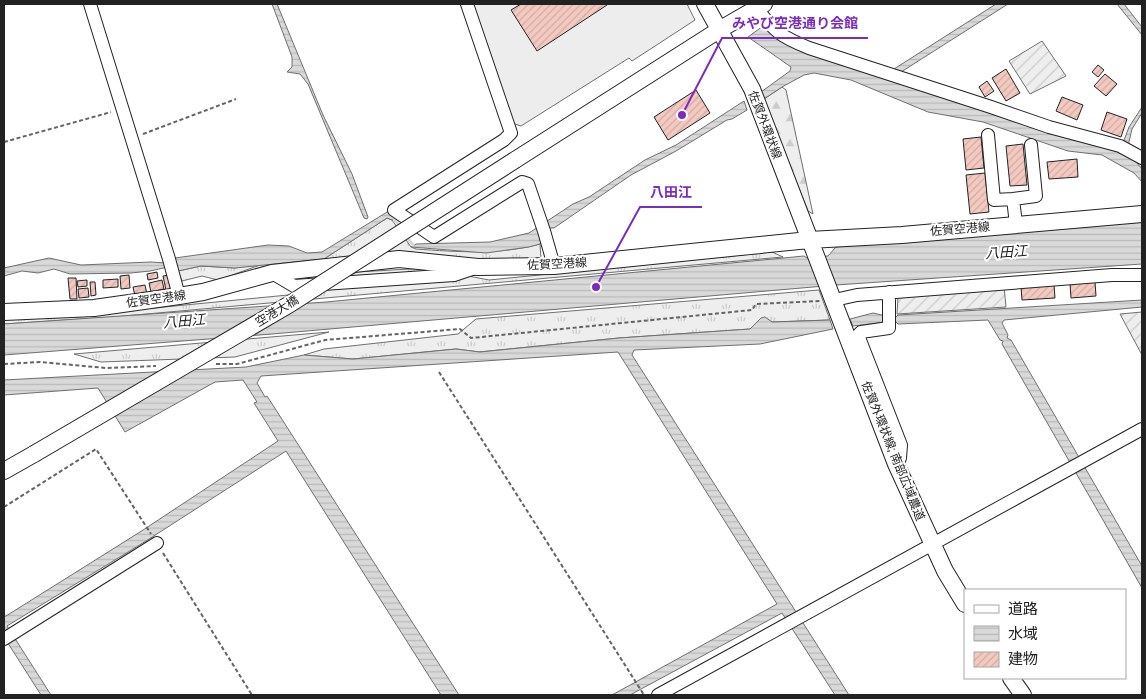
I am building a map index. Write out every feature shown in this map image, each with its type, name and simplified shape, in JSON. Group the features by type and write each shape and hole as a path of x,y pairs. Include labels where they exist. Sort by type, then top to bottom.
{"main road":[{"name":"佐賀外環状線","path":"705,4 752,89 832,298"},
{"path":"719,30 761,6"},
{"name":"空港大橋","path":"4,471 290,304 719,30"},
{"name":"佐賀空港線","path":"4,312 94,308 203,292 272,273 399,259 478,267 554,266 812,245 1016,224 1142,214"},
{"name":"佐賀外環状線; 南部広域農道","path":"832,298 896,464 945,571 964,602"},
{"path":"1012,679 1023,695"}],"street":[{"path":"90,4 179,296"},
{"path":"467,4 511,133 504,140 394,210 434,237 522,182 528,184 554,266"},
{"path":"761,6 774,29 785,38 809,48 991,106 1049,127 1124,148 1142,158"},
{"path":"988,135 994,200 1036,196 1031,145"},
{"path":"1014,199 1016,224"},
{"path":"832,298 1112,274 1142,275"},
{"path":"889,292 889,328 861,332 858,335 901,445 900,458 896,464"},
{"path":"658,695 680,690 786,624 1142,429"},
{"path":"9,636 157,543"}],"path":[{"path":"132,139 236,100"},
{"path":"4,142 123,109"},
{"path":"209,364 237,364 325,340 460,329 471,338 752,310 756,304 832,298"},
{"path":"4,364 40,362 106,368 162,366"},
{"path":"439,372 644,694"},
{"path":"4,507 96,449 143,522"},
{"path":"157,543 252,695"}],"green space":[{"path":"1042,41 1066,76 1030,94 1009,61"},
{"path":"782,87 786,90 813,214 808,211 764,99"},
{"path":"387,218 392,220 411,247 416,249 463,252 494,251 540,244 541,259 489,263 411,252 324,259"},
{"path":"772,252 783,257 113,317 4,324 4,318 113,312 319,292 357,272 427,268 489,280"},
{"path":"263,264 218,280 202,276 182,281 178,271 201,266 235,268"},
{"path":"1004,286 1006,307 897,314 898,297"},
{"path":"819,290 830,320 772,322 761,318 750,329 619,338 479,352 456,349 353,359 304,355 324,349 458,334 476,319"},
{"path":"1142,312 1142,355 1120,314"},
{"path":"329,332 235,357 101,362 74,354"}],"shaded area":[{"path":"471,4 687,4 695,20 632,61 629,58 521,126 512,123"}],"water":[{"path":"272,4 277,4 323,115 352,174 368,217 367,219 364,218 308,84 300,74 287,72 292,67 292,57"},
{"path":"996,4 1008,4 901,72 894,69"},
{"path":"1117,4 1124,4 1142,27 1142,35"},
{"path":"763,26 774,37 796,49 1132,157 1142,169 1142,182 1134,173 1102,155 1068,151 983,122 928,112 851,80 814,73 804,75 764,99 761,92 790,71 791,67 748,37"},
{"path":"744,101 747,110 631,175 554,228 546,228 540,244 486,253 411,247 416,244 490,242 529,233 645,160 676,145"},
{"path":"1142,107 1142,113 1132,129 1128,146 1123,143 1129,127"},
{"path":"392,209 397,217 392,220 387,218 324,259 235,268 201,266 178,271 168,267 131,273 70,274 54,269 38,273 22,271 4,276 4,268 49,258 81,265 165,263 173,261 175,258 268,245 289,246 307,253 322,252"},
{"path":"1142,221 1142,264 836,285 272,334 4,355 4,324 326,302 804,256 807,258 828,256 836,247"},
{"path":"1142,300 1142,307 1004,320 1002,323 1008,335 1007,338 1011,340 1142,566 1142,588 1002,344 1003,341 1000,340 988,320 898,324 895,321 853,326 850,319 873,313 895,318 898,315"},
{"path":"765,317 772,322 830,320 833,329 760,344 634,350 632,355 849,695 835,695 782,613 630,695 612,695 777,604 618,352 261,376 257,383 459,695 441,695 286,451 146,541 7,626 51,695 41,695 4,637 4,616 140,532 278,441 254,403 257,402 243,380 215,382 125,432 98,388 4,395 4,380 246,367 304,355 353,359 456,349 480,352 619,338 750,329 761,318"}],"building":[{"path":"521,4 607,5 537,51 511,10"},
{"path":"1098,65 1104,70 1098,77 1092,72"},
{"path":"1006,69 1020,93 1006,101 992,78"},
{"path":"1105,74 1117,84 1106,96 1094,86"},
{"path":"987,81 994,91 985,97 979,87"},
{"path":"696,90 710,113 668,140 654,117"},
{"path":"1062,97 1083,105 1077,120 1056,111"},
{"path":"1107,112 1127,119 1121,137 1101,130"},
{"path":"981,137 984,168 966,170 963,139"},
{"path":"1023,144 1027,185 1010,186 1006,146"},
{"path":"1077,159 1078,177 1049,179 1047,162"},
{"path":"985,173 989,212 970,214 966,175"},
{"path":"157,272 158,278 148,280 147,274"},
{"path":"129,275 130,288 121,289 120,276"},
{"path":"169,275 172,289 166,290 163,276"},
{"path":"68,278 76,278 77,299 70,299"},
{"path":"118,279 118,287 103,288 103,280"},
{"path":"87,280 87,286 78,287 77,281"},
{"path":"162,280 164,289 151,292 149,283"},
{"path":"90,282 95,282 96,295 91,296"},
{"path":"1095,282 1096,296 1071,298 1070,284"},
{"path":"145,285 147,294 135,296 133,287"},
{"path":"1054,285 1055,298 1022,300 1021,287"},
{"path":"88,288 89,297 79,298 78,289"}],"waterway":[{"path":"394,219 401,228"},
{"path":"406,236 413,245"}],"place":[{"name":"みやび空港通り会館","path":"682,115"},
{"name":"八田江","path":"596,287"}]}
